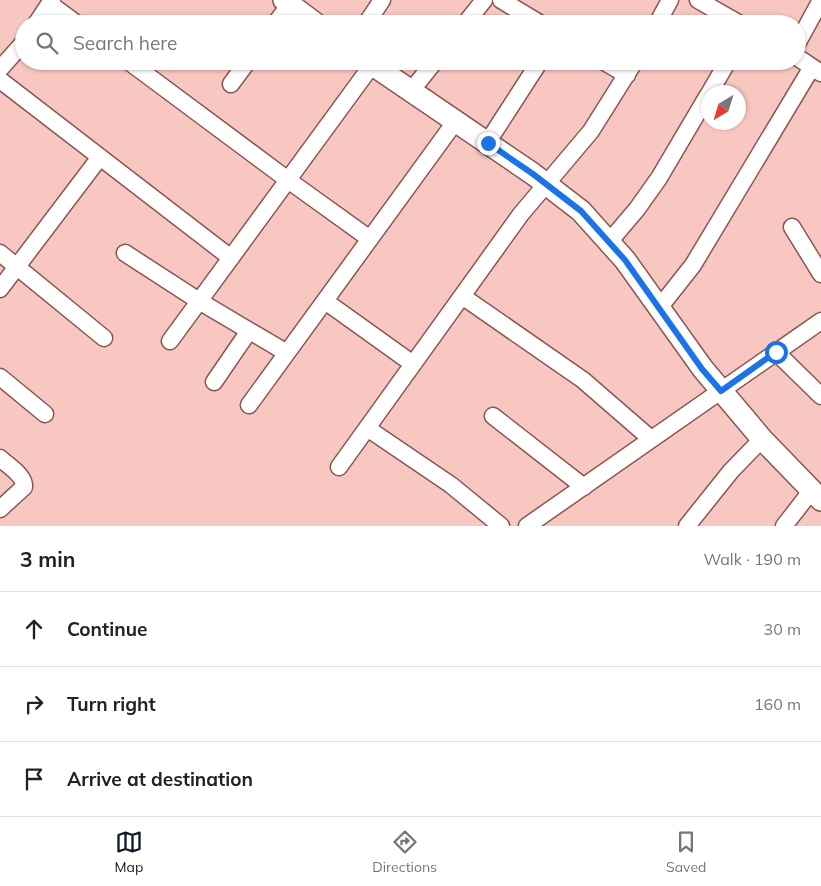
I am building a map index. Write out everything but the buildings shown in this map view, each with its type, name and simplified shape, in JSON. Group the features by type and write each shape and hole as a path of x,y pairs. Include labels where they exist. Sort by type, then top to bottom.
{"main road":[{"path":"287,2 304,15"},
{"path":"380,70 547,184 581,211 625,260 702,369 762,439 816,495"}],"street":[{"path":"372,15 382,0"},
{"path":"472,15 484,0"},
{"path":"502,0 526,15"},
{"path":"662,15 670,0"},
{"path":"698,0 724,15"},
{"path":"806,28 821,0"},
{"path":"42,15 51,2 66,15"},
{"path":"280,15 287,2"},
{"path":"2,63 15,51"},
{"path":"659,308 693,265 817,70 806,63"},
{"path":"140,70 370,239"},
{"path":"231,84 241,70"},
{"path":"170,341 288,180 364,70"},
{"path":"411,91 428,70"},
{"path":"488,143 534,70"},
{"path":"339,467 521,214 592,131 630,70"},
{"path":"714,85 723,70"},
{"path":"0,80 231,258"},
{"path":"609,242 659,178 701,107"},
{"path":"249,405 455,122"},
{"path":"0,289 100,158"},
{"path":"792,227 821,274"},
{"path":"0,253 104,338"},
{"path":"125,253 199,301 286,353"},
{"path":"462,296 583,380 651,439"},
{"path":"325,301 413,364"},
{"path":"533,525 651,439 821,321"},
{"path":"214,382 249,330"},
{"path":"776,352 821,396"},
{"path":"0,377 45,414"},
{"path":"493,416 584,487"},
{"path":"367,428 450,485 502,526"},
{"path":"687,526 731,471 762,439"},
{"path":"0,458 21,476 24,487 0,509"},
{"path":"784,526 816,495"}],"route":[{"path":"488,143 533,174 581,211 625,260 702,369 721,391 776,352"}]}
